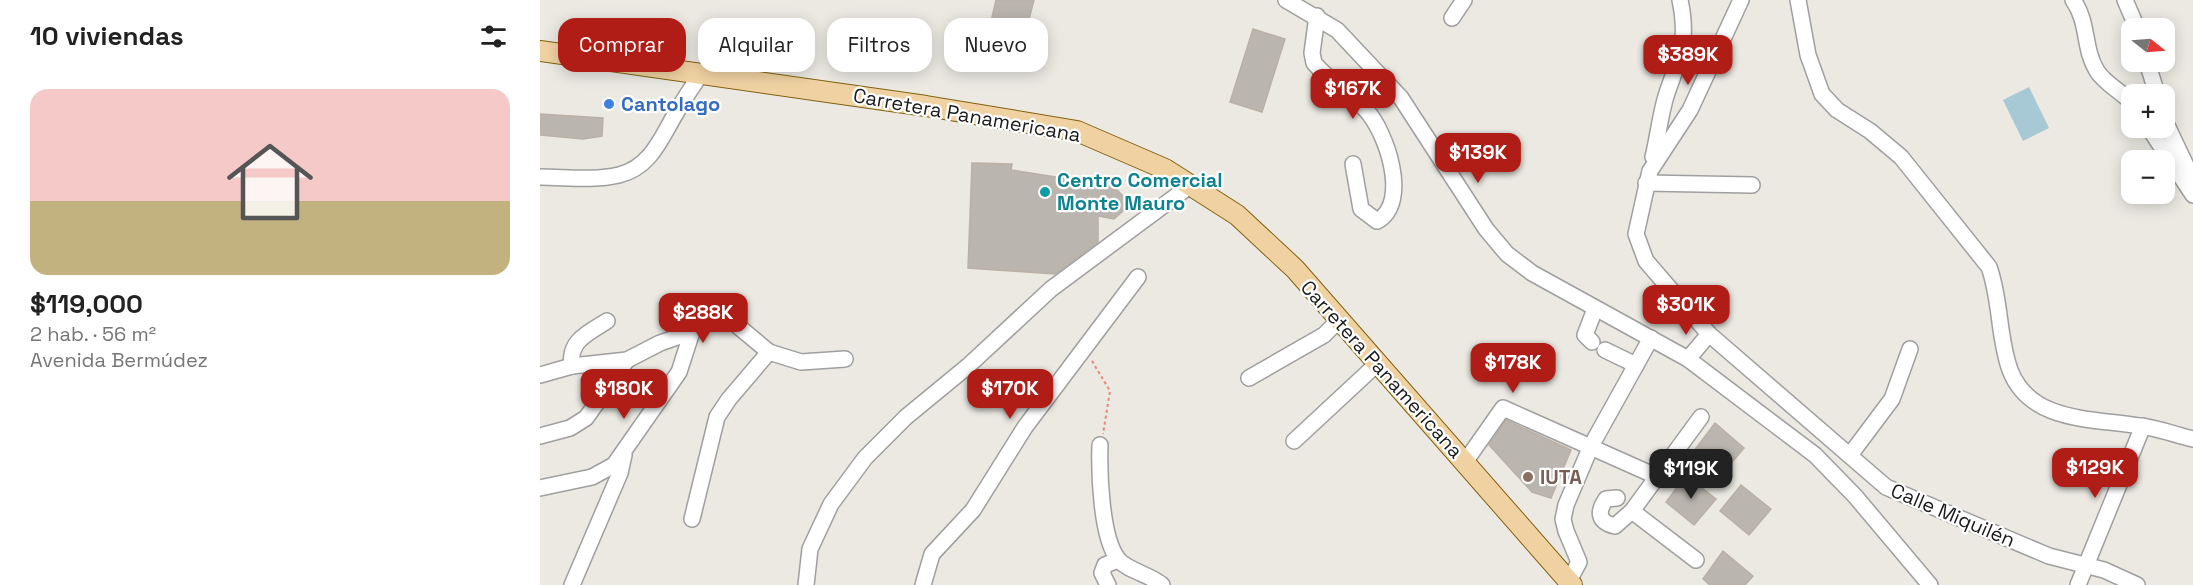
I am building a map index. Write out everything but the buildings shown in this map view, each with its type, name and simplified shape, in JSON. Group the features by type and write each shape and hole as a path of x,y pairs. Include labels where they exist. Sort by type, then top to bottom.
{"main road":[{"name":"Carretera Panamericana","path":"540,51 927,106 1077,131 1130,152 1191,185 1237,215 1294,269 1571,583"}],"street":[{"path":"1286,0 1317,16 1337,30 1401,98 1486,229 1507,254 1532,273 1689,359 1815,455 1855,496 1930,585"},
{"path":"1452,18 1464,0"},
{"name":"Calle Miquilén","path":"1680,0 1686,26 1682,54 1665,98 1636,224 1646,261 1709,334 1886,487 2049,556 2087,564 2137,585"},
{"path":"1741,0 1690,110 1648,177 1752,185"},
{"path":"1798,0 1808,55 1822,94 1837,110 1870,131 1901,157 1989,267 1995,284 2010,369 2026,396 2050,412 2143,426 2193,439"},
{"path":"2073,0 2086,28 2089,55 2097,73 2121,94"},
{"path":"2125,0 2133,18"},
{"path":"1317,16 1312,53 1314,63 1368,111 1395,176 1393,204 1388,213 1377,221 1361,209 1353,164"},
{"path":"540,177 599,178 620,175 636,168 664,138 674,115 701,74"},
{"path":"2156,138 2193,195"},
{"path":"2174,138 2193,179"},
{"path":"806,585 810,549 831,504 865,458 906,417 968,366 1051,288 1191,185"},
{"path":"923,585 932,554 973,510 1025,427 1138,277"},
{"path":"1595,309 1585,335 1599,346 1636,365"},
{"path":"540,488 592,477 614,465 679,372 692,332 701,317 715,313 727,317 769,352 801,362 845,359"},
{"path":"1249,378 1324,335 1340,319"},
{"path":"572,366 570,354 576,342 607,321"},
{"path":"540,375 572,366 627,360 660,343 692,332"},
{"path":"1689,359 1709,334"},
{"path":"1571,583 1579,562 1563,519 1566,505 1591,446 1651,338"},
{"path":"1850,455 1892,399 1910,349"},
{"path":"692,519 717,417 729,399 769,352"},
{"path":"540,436 570,428 586,418 627,360"},
{"path":"1294,441 1378,363"},
{"path":"1465,462 1503,408 1658,477"},
{"path":"1617,498 1606,499 1600,508 1600,517 1604,523 1615,526 1632,511 1701,417"},
{"path":"2078,585 2143,426"},
{"path":"1100,445 1099,487 1109,536 1118,560 1162,585"},
{"path":"572,585 620,473 626,446"},
{"path":"1855,496 1873,476"},
{"path":"1632,511 1696,560"},
{"path":"1108,585 1102,573 1105,565 1118,560"}],"path":[{"path":"1084,348 1110,391 1107,419 1100,445"}],"water":[{"path":"2029,87 2049,128 2023,141 2003,100"}],"place":[{"name":"Cantolago","path":"609,104"},
{"name":"Centro Comercial Monte Mauro","path":"1045,192"},
{"name":"IUTA","path":"1528,477"}]}
